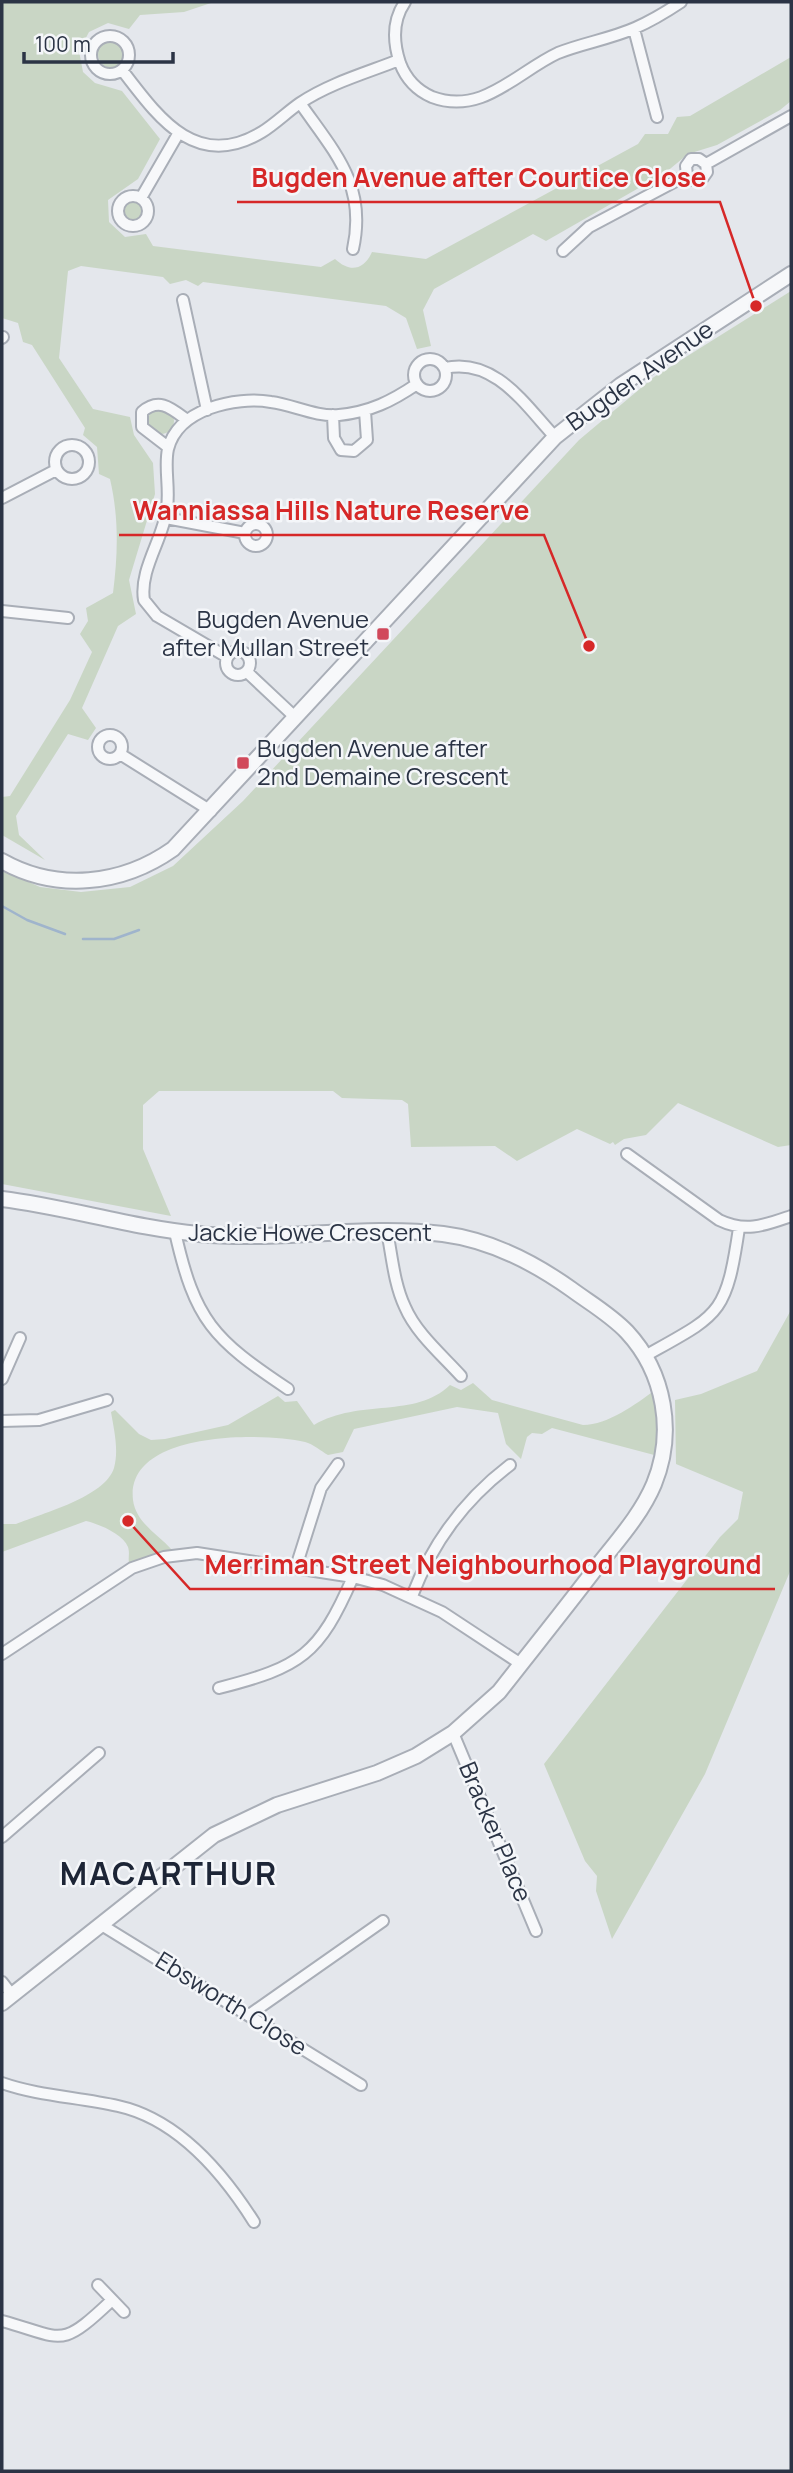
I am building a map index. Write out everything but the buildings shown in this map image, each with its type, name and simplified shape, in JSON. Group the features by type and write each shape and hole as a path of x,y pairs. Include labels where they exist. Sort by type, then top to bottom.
{"street":[{"path":"405,2 396,22 394,37 399,60 408,79 425,94 448,101 473,100 497,91 559,53 634,29 681,2"},
{"path":"634,29 657,117"},
{"path":"122,71 159,118 178,134 209,144 236,142 262,132 300,103 320,92 399,60"},
{"path":"300,103 351,180 358,209 353,249"},
{"path":"563,251 589,227 687,175 693,180 702,179 707,172 706,164 791,116"},
{"path":"141,198 178,134"},
{"name":"Bugden Avenue","path":"2,860 19,871 70,881 95,881 131,873 173,849 555,437 612,392 791,274"},
{"path":"183,300 207,410"},
{"path":"435,359 445,368 446,375 441,387 428,390 417,384 414,371 422,361 435,359"},
{"path":"445,368 468,366 495,375 555,437"},
{"path":"227,657 157,616 144,600 144,579 166,517 169,447 177,429 187,419 207,410 256,400 333,415 365,411 393,400 417,384"},
{"path":"169,447 142,427 142,412 153,405 167,405 187,419"},
{"path":"333,415 337,445 341,450 354,451 367,440 365,411"},
{"path":"2,498 56,470"},
{"path":"166,517 245,533"},
{"path":"2,611 68,618"},
{"path":"235,651 246,653 250,662 247,672 239,676 230,673 226,666 227,657 235,651"},
{"path":"247,672 296,718"},
{"path":"120,754 211,811"},
{"name":"Bugden Avenue","path":"2,853 36,874"},
{"path":"627,1154 719,1220 739,1228 760,1226 791,1216"},
{"name":"Jackie Howe Crescent","path":"2,1199 175,1232 283,1238 387,1231 447,1234 500,1249 528,1262 609,1316 645,1356 660,1388 664,1411 664,1447 654,1483 636,1517 499,1692 453,1733 405,1761 277,1805 214,1835 7,1999"},
{"path":"645,1356 695,1328 716,1311 731,1282 739,1228"},
{"path":"387,1231 405,1308 421,1331 461,1376"},
{"path":"175,1232 192,1296 211,1328 237,1356 288,1389"},
{"path":"2,1379 20,1338"},
{"path":"2,1421 39,1420 107,1400"},
{"path":"296,1567 321,1488 338,1464"},
{"path":"412,1596 438,1540 479,1489 510,1465"},
{"path":"2,1654 132,1568 164,1557 197,1553 352,1577 412,1596 442,1612 521,1664"},
{"path":"219,1688 278,1671 312,1649 335,1618 352,1577"},
{"name":"Bracker Place","path":"453,1733 536,1931"},
{"path":"2,1837 99,1753"},
{"path":"249,2015 383,1921"},
{"name":"Ebsworth Close","path":"100,1924 361,2085"},
{"path":"2,1982 7,1999"},
{"path":"2,2082 21,2089 117,2105 162,2124 181,2137 234,2190 254,2222"},
{"path":"98,2285 124,2312"},
{"path":"2,2322 40,2335 68,2334 81,2329 111,2301"}],"green space":[{"path":"2,2 214,2 184,12 140,15 129,29 108,23 89,32 79,51 83,72 95,83 122,91 160,139 138,179 108,200 109,222 125,237 146,234 153,246 321,267 335,259 346,266 356,268 365,263 372,252 426,259 638,144 645,134 668,134 677,117 690,116 791,57 791,101 780,110 717,145 688,154 665,173 546,241 533,234 434,289 423,310 431,346 417,349 406,318 386,306 203,282 198,286 186,280 170,284 163,277 81,266 68,271 59,358 93,409 130,417 134,435 153,463 155,494 129,580 136,614 118,626 82,708 96,728 88,740 68,734 16,816 19,835 45,860 2,835 2,797 10,796 70,700 92,652 80,634 88,621 86,608 113,593 117,550 116,522 110,479 99,474 97,447 83,435 85,428 32,345 23,342 18,323 2,318"},
{"path":"112,40 122,44 126,54 122,64 112,68 102,64 98,54 102,44"},
{"path":"133,198 144,205 145,210 138,221 133,222 122,215 121,210 128,199"},
{"path":"791,291 791,1145 778,1147 678,1103 646,1135 624,1139 615,1145 577,1129 517,1161 495,1146 411,1147 408,1104 402,1100 342,1098 333,1091 159,1091 143,1105 143,1149 171,1216 2,1184 2,870 40,887 81,892 130,887 173,866 243,801 579,440 654,377"},
{"path":"161,408 170,412 174,421 170,430 161,434 152,430 148,421 152,412"},
{"path":"791,1310 791,1569 705,1774 612,1939 596,1891 597,1876 585,1861 544,1764 720,1537 738,1519 743,1492 676,1464 675,1400 701,1394 757,1371"},
{"path":"473,1383 492,1400 583,1425 612,1418 655,1390 659,1406 658,1456 552,1428 542,1434 532,1433 527,1437 521,1459 506,1444 498,1413 457,1407 354,1429 343,1452 328,1455 308,1443 285,1439 258,1437 200,1441 172,1449 150,1460 136,1477 133,1500 138,1515 172,1550 129,1563 128,1547 121,1538 104,1527 86,1521 2,1552 2,1524 16,1524 72,1503 99,1487 108,1478 114,1468 116,1454 111,1412 115,1410 139,1434 151,1440 165,1439 228,1425 278,1396 285,1402 297,1401 314,1425 350,1412 420,1402 450,1385 461,1390"}],"waterway":[{"path":"2,906 27,920 65,934"},
{"path":"83,939 114,939 139,930"}],"place":[{"name":"Bugden Avenue after Courtice Close","path":"756,306"},
{"name":"Bugden Avenue after Mullan Street","path":"383,634"},
{"name":"Wanniassa Hills Nature Reserve","path":"589,646"},
{"name":"Bugden Avenue after 2nd Demaine Crescent","path":"243,763"},
{"name":"Merriman Street Neighbourhood Playground","path":"128,1521"}],"district":[{"name":"MACARTHUR","path":"169,1874"}]}
